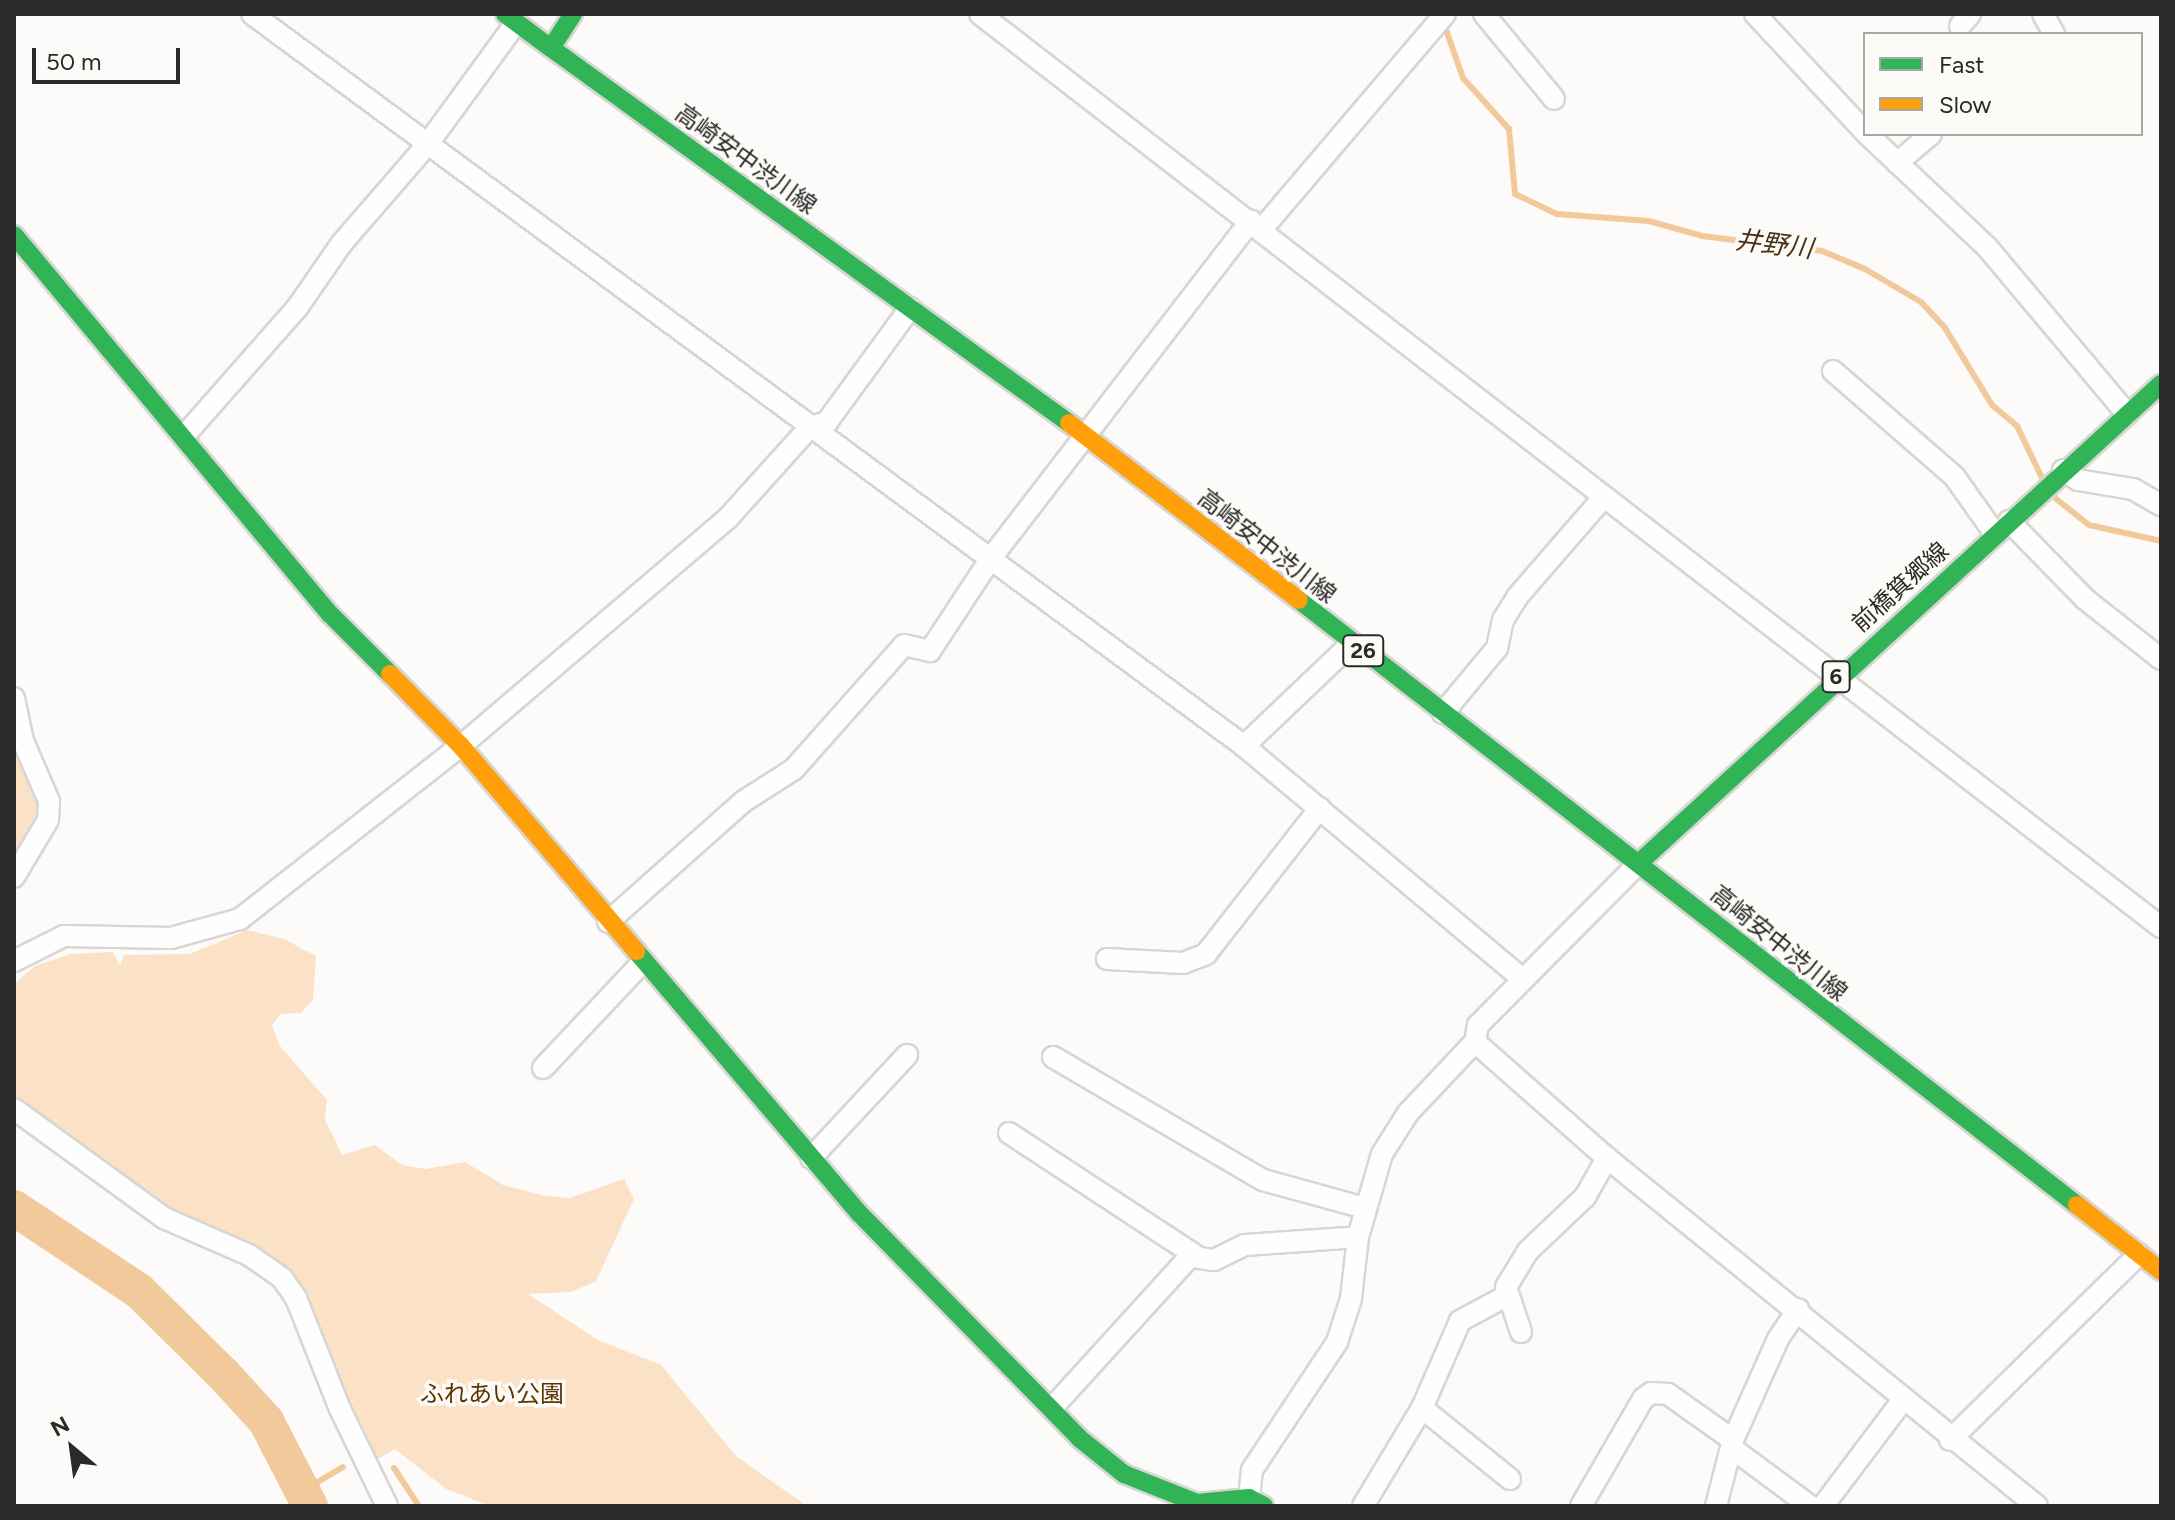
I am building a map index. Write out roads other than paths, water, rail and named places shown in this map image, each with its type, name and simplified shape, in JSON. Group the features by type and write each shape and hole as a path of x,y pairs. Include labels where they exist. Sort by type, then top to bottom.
{"main road":[{"path":"551,48 573,14"},
{"name":"高崎安中渋川線","path":"510,18 1087,436 1640,862 1962,1120 2161,1271"},
{"path":"14,235 185,435 337,623 461,746 859,1213 1103,1460 1137,1480 1196,1505 1257,1502"},
{"name":"前橋箕郷線","path":"1640,862 1838,676 2161,384"}],"street":[{"path":"252,14 1244,746 1523,979"},
{"path":"980,14 1257,224 1602,499 1838,676 2161,927"},
{"path":"1484,14 1554,99"},
{"path":"1755,14 1863,130"},
{"path":"2043,14 2053,32"},
{"path":"185,435 297,308 342,243 427,145 510,18"},
{"path":"608,922 744,801 794,769 904,645 930,651 991,558 1087,436 1257,224 1434,22"},
{"path":"1869,136 1987,247 2127,414"},
{"path":"1897,163 1929,136"},
{"path":"16,953 64,936 171,938 216,929 240,919 461,746 728,518 810,427 827,422 910,308"},
{"path":"1833,371 1954,476 2002,527 2161,659"},
{"path":"2059,474 2133,489 2161,505"},
{"path":"1443,713 1497,648 1503,620 1518,596 1602,499"},
{"path":"1244,746 1352,643"},
{"path":"14,698 23,741 49,801 48,820 14,877"},
{"path":"1107,959 1183,963 1206,954 1320,808"},
{"path":"1257,1502 1252,1470 1337,1342 1351,1299 1358,1237 1382,1154 1408,1113 1475,1042 1478,1025 1640,862"},
{"path":"543,1068 643,962"},
{"path":"1475,1042 1607,1158 1798,1309 1950,1440 2037,1506"},
{"path":"811,1158 907,1055"},
{"path":"1053,1057 1263,1180 1365,1208"},
{"path":"14,1109 164,1218 249,1255 282,1278 296,1298 340,1409 387,1506"},
{"path":"1009,1133 1192,1254 1214,1260 1245,1245 1358,1237"},
{"path":"1521,1332 1506,1296 1516,1267 1572,1213 1607,1158"},
{"path":"1053,1407 1192,1254"},
{"path":"1950,1440 2139,1254"},
{"path":"1363,1506 1422,1408 1460,1321 1506,1296"},
{"path":"1716,1506 1733,1445 1778,1339 1798,1309"},
{"path":"1583,1505 1643,1399 1651,1393 1668,1394 1810,1506"},
{"path":"1823,1506 1902,1401"},
{"path":"1422,1408 1510,1479"}],"waterway":[{"name":"井野川","path":"1443,21 1463,78 1509,129 1515,194 1557,214 1649,221 1702,236 1822,251 1865,269 1921,302 1945,328 1992,405 2017,426 2043,480"},
{"name":"井野川","path":"2050,494 2089,525 2161,541"},
{"path":"14,1208 139,1291 223,1374 266,1421 310,1506"},
{"path":"304,1490 343,1467"},
{"path":"394,1468 419,1506"}],"park label":[{"name":"ふれあい公園","path":"492,1394"}]}
